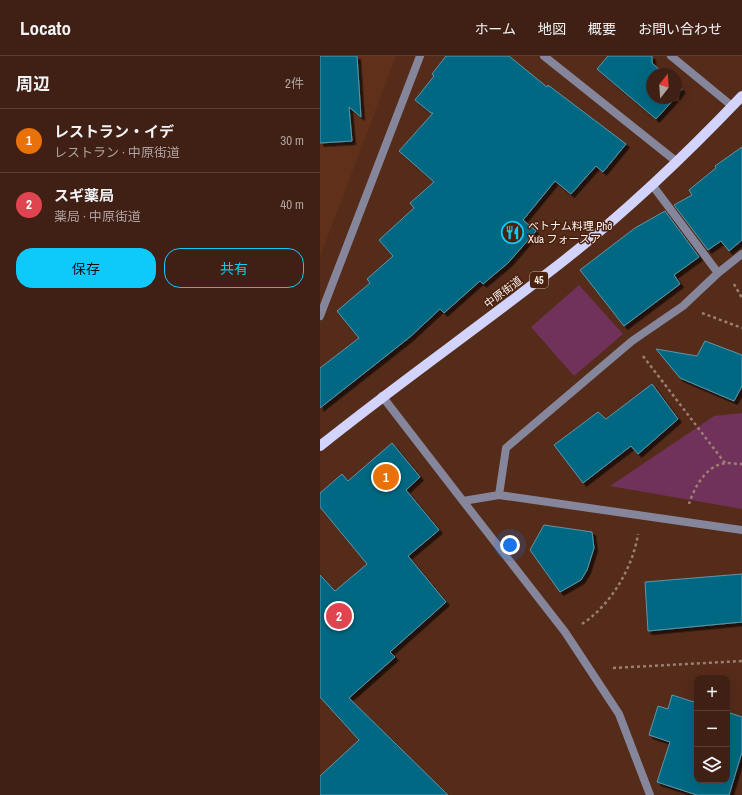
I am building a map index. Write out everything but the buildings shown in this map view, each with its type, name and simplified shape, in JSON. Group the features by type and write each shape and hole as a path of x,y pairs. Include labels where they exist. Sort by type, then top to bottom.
{"main road":[{"name":"中原街道","path":"320,446 382,396 554,269 653,186 742,96"}],"street":[{"path":"320,316 420,56"},
{"path":"544,56 677,162"},
{"path":"670,56 732,106"},
{"path":"653,186 718,273"},
{"path":"499,495 506,448 632,341 683,306 718,273 742,254"},
{"path":"382,396 566,632 619,714 650,795"},
{"path":"463,501 499,495 742,530"}],"path":[{"path":"683,306 742,328"},
{"path":"632,341 725,463"},
{"path":"684,522 694,489 704,476 714,468 725,463 742,464"},
{"path":"566,632 584,623 596,614 621,581 632,560 641,516"},
{"path":"590,670 742,661"}],"shaded area":[{"path":"320,56 396,56 320,257"},
{"path":"579,285 623,334 574,376 531,327"},
{"path":"742,413 742,509 610,486 714,416"}],"place":[{"name":"ベトナム料理 Phở Xưa フォースア","path":"512,232"},
{"name":"レストラン・イデ","path":"386,477"},
{"name":"スギ薬局","path":"339,616"}]}
